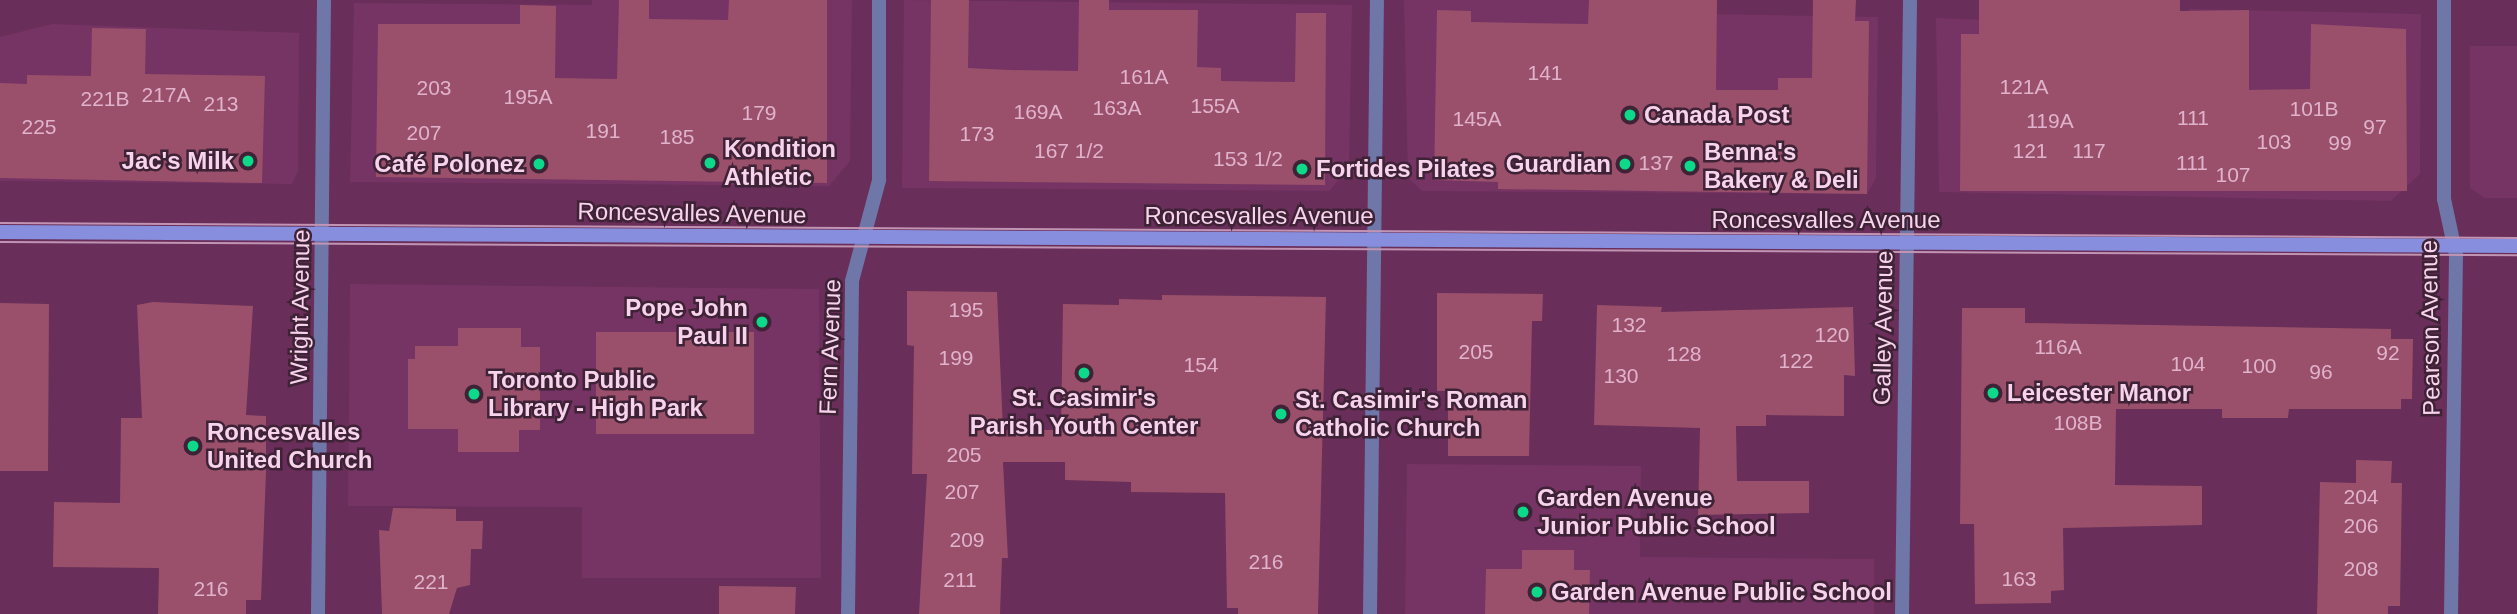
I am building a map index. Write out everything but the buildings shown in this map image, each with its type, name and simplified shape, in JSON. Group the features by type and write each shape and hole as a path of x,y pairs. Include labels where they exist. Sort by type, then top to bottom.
{"street":[{"name":"Wright Avenue","path":"318,614 324,234 324,0"},
{"name":"Fern Avenue","path":"848,614 852,281 867,237 878,180 879,0"},
{"path":"1370,614 1377,0"},
{"name":"Galley Avenue","path":"1902,614 1910,0"},
{"name":"Pearson Avenue","path":"2444,0 2444,200 2454,246 2451,614"},
{"name":"Roncesvalles Avenue","path":"0,232 2517,246"}],"shaded area":[{"path":"592,0 852,0 850,161 829,186 350,182 354,3 592,5"},
{"path":"904,0 1352,5 1349,168 1329,191 902,188"},
{"path":"1404,0 1706,0 1706,14 1878,17 1876,178 1867,194 1422,191 1408,178"},
{"path":"2189,9 2421,14 2420,174 2391,201 1939,192 1936,18 2188,27"},
{"path":"52,24 299,33 298,171 292,184 0,181 0,37"},
{"path":"2470,46 2517,46 2517,198 2485,198 2470,188"},
{"path":"350,284 819,289 821,578 582,578 582,507 348,506"},
{"name":"Garden Avenue Junior Public School","path":"1407,464 1641,466 1640,557 1874,559 1874,614 1405,614"}],"tram line":[{"path":"0,223 2517,238"},
{"path":"0,242 2517,255"}],"place":[{"name":"Canada Post","path":"1630,115"},
{"name":"Jac's Milk","path":"248,161"},
{"name":"Kondition Athletic","path":"710,163"},
{"name":"Café Polonez","path":"539,164"},
{"name":"Guardian","path":"1625,164"},
{"name":"Benna's Bakery & Deli","path":"1690,166"},
{"name":"Fortides Pilates","path":"1302,169"},
{"name":"Pope John Paul II","path":"762,322"},
{"name":"St. Casimir's Parish Youth Center","path":"1084,373"},
{"name":"Leicester Manor","path":"1993,393"},
{"name":"Toronto Public Library - High Park","path":"474,394"},
{"name":"St. Casimir's Roman Catholic Church","path":"1281,414"},
{"name":"Roncesvalles United Church","path":"193,446"},
{"name":"Garden Avenue Junior Public School","path":"1523,512"},
{"name":"Garden Avenue Public School","path":"1537,592"}]}
